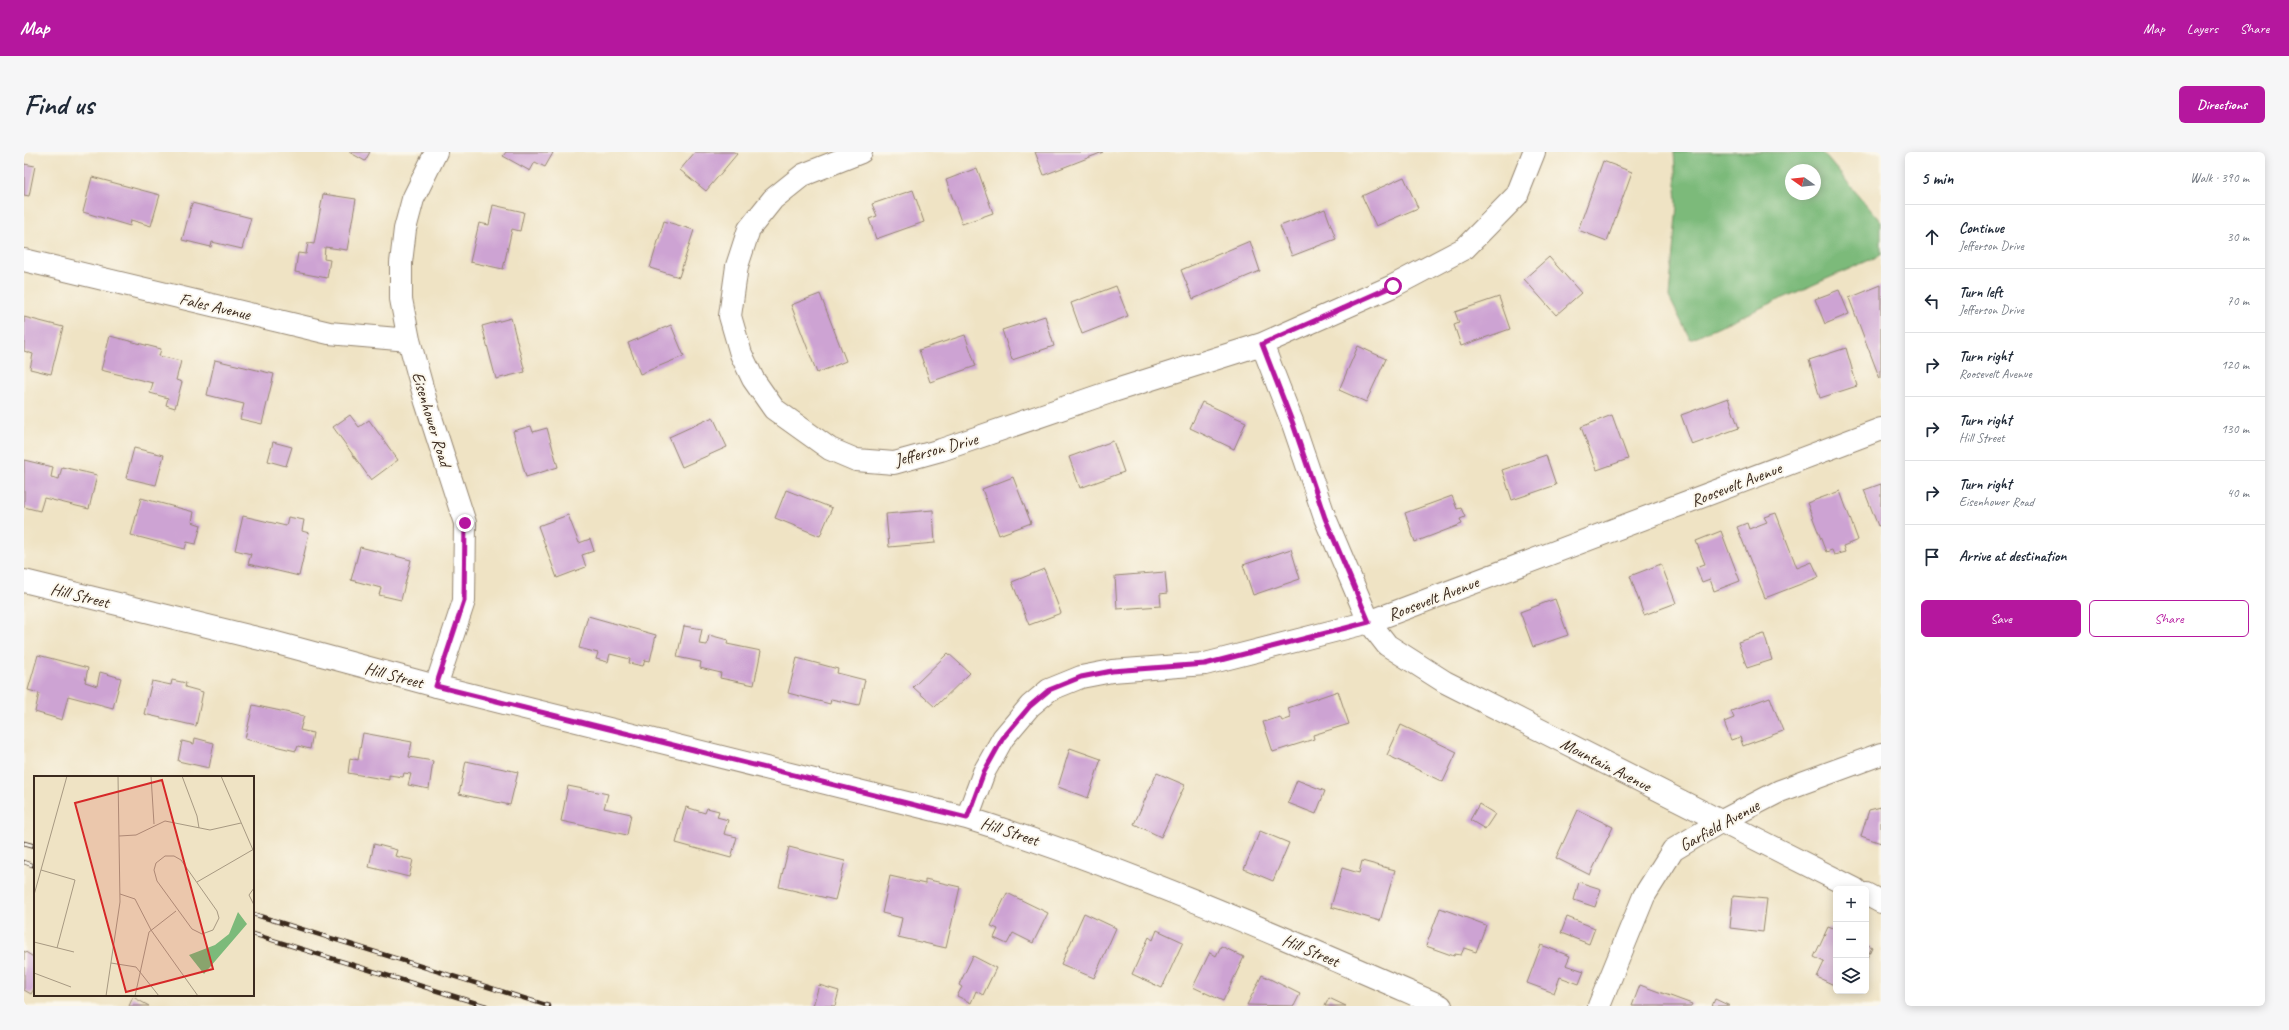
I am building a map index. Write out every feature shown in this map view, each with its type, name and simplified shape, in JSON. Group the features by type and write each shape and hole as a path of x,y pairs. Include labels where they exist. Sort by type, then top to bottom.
{"street":[{"name":"Eisenhower Road","path":"436,152 413,199 405,228 401,263 401,299 409,340 426,402 465,523 464,601 436,686"},
{"name":"Jefferson Drive","path":"861,152 803,175 773,199 749,229 737,266 730,316 741,354 753,379 774,409 830,450 856,460 894,463 940,450 1110,392 1262,344 1393,286 1465,248 1518,195 1534,152"},
{"name":"Fales Avenue","path":"24,260 329,333 409,340"},
{"path":"1262,344 1293,424 1325,518 1369,622"},
{"name":"Roosevelt Avenue","path":"967,818 984,772 1003,738 1030,706 1049,690 1081,677 1112,671 1205,664 1369,622 1881,429"},
{"name":"Hill Street","path":"24,581 273,642 436,686 967,818 1042,841 1199,901 1441,1006"},
{"name":"Mountain Avenue","path":"1369,622 1387,645 1445,682 1849,886"},
{"name":"Garfield Avenue","path":"1599,1006 1644,896 1673,850 1720,822 1780,791 1881,754"},
{"path":"1869,896 1881,902"}],"green space":[{"path":"1674,152 1822,152 1881,222 1881,255 1690,339 1669,297 1677,205"}],"building":[{"path":"349,152 370,152 365,161"},
{"path":"506,152 553,153 545,167 535,162 530,171 503,156"},
{"path":"695,152 734,152 737,154 706,191 680,170"},
{"path":"1035,152 1103,152 1044,175"},
{"path":"1603,161 1632,172 1607,241 1578,230"},
{"path":"24,164 35,166 29,196 24,195"},
{"path":"977,168 993,213 962,224 946,180"},
{"path":"92,177 160,195 151,226 131,220 130,226 83,212"},
{"path":"1404,177 1418,208 1376,226 1362,196"},
{"path":"913,190 924,222 876,239 869,219 877,216 872,204"},
{"path":"323,194 356,199 347,250 325,247 324,259 330,260 327,278 295,272 298,253 306,254 308,243 314,244"},
{"path":"192,203 251,218 242,249 212,242 211,247 182,240"},
{"path":"493,205 524,212 520,231 512,229 503,269 470,262 479,223 489,225"},
{"path":"1325,209 1336,239 1292,256 1280,226"},
{"path":"664,221 694,230 679,277 650,268"},
{"path":"1250,241 1260,271 1193,299 1181,270"},
{"path":"1549,257 1581,293 1556,315 1524,279"},
{"path":"1881,285 1881,378 1880,379 1849,298"},
{"path":"1116,286 1128,316 1082,334 1071,303"},
{"path":"1839,290 1849,314 1825,324 1815,299"},
{"path":"820,294 846,361 817,373 791,305"},
{"path":"1499,297 1510,329 1461,346 1454,325 1459,323 1455,312"},
{"path":"1045,316 1054,346 1012,360 1002,330"},
{"path":"24,317 63,327 51,374 30,369 33,354 24,351"},
{"path":"511,318 525,372 496,379 482,326"},
{"path":"671,325 684,356 640,374 628,343"},
{"path":"965,335 976,366 930,382 919,350"},
{"path":"110,336 161,349 159,356 181,361 176,380 182,382 175,408 166,405 168,398 150,393 153,383 101,370"},
{"path":"1358,346 1386,359 1366,402 1339,390"},
{"path":"1846,348 1857,386 1820,398 1809,360"},
{"path":"215,360 274,374 262,424 240,419 244,404 207,395"},
{"path":"1728,398 1739,428 1692,445 1681,415"},
{"path":"1202,402 1246,422 1234,449 1190,428"},
{"path":"350,415 359,427 369,420 398,460 371,480 333,427"},
{"path":"1612,415 1628,459 1597,470 1581,427"},
{"path":"713,417 727,447 682,467 669,437"},
{"path":"531,426 533,432 547,428 558,467 526,477 513,431"},
{"path":"1113,441 1124,472 1080,488 1069,457"},
{"path":"273,442 292,447 286,466 268,461"},
{"path":"134,448 164,455 156,485 126,478"},
{"path":"1546,455 1556,485 1512,500 1502,470"},
{"path":"24,460 53,467 51,477 59,479 62,467 97,475 89,509 44,498 40,511 24,507"},
{"path":"1013,477 1031,523 999,535 982,489"},
{"path":"1881,484 1881,525 1878,526 1864,490"},
{"path":"786,490 832,508 820,536 775,518"},
{"path":"1840,491 1858,540 1843,546 1845,552 1834,555 1832,550 1826,552 1807,503"},
{"path":"1452,496 1457,509 1461,508 1465,517 1460,519 1462,524 1415,542 1405,513"},
{"path":"141,498 194,512 192,522 201,525 196,544 187,542 185,549 131,535"},
{"path":"933,510 935,543 889,547 886,514"},
{"path":"1776,513 1797,568 1812,562 1819,577 1765,598 1737,527 1747,523 1749,529 1767,522 1764,517"},
{"path":"568,515 579,543 590,539 594,551 582,555 586,567 557,578 538,526"},
{"path":"243,516 286,526 288,517 304,520 302,531 309,533 299,576 248,564 251,554 235,550"},
{"path":"1721,531 1740,581 1714,591 1710,579 1702,582 1696,567 1705,564 1696,541"},
{"path":"360,547 411,560 401,600 379,595 381,588 351,580"},
{"path":"1291,549 1300,579 1253,595 1243,565"},
{"path":"1661,564 1676,603 1644,615 1630,576"},
{"path":"1044,569 1061,613 1029,625 1012,582"},
{"path":"1165,572 1167,593 1160,594 1161,606 1117,609 1115,576"},
{"path":"1555,599 1568,635 1533,647 1520,612"},
{"path":"588,616 656,635 650,661 645,660 643,666 629,663 630,659 610,654 608,662 596,659 598,653 579,648"},
{"path":"684,626 702,629 699,644 707,645 709,635 728,640 727,644 761,651 754,685 720,678 721,673 700,668 701,662 677,657"},
{"path":"1764,634 1772,660 1747,668 1738,642"},
{"path":"948,653 970,673 935,707 913,687"},
{"path":"38,655 88,668 85,682 97,686 100,672 121,678 113,708 68,696 62,720 35,712 39,693 28,690"},
{"path":"797,658 838,669 837,673 865,680 859,705 831,699 830,704 788,693"},
{"path":"172,680 186,683 185,687 203,692 196,726 144,714 152,681 171,685"},
{"path":"1338,691 1349,724 1313,735 1314,739 1273,752 1263,722 1280,717 1282,721 1291,718 1288,708"},
{"path":"1770,697 1783,731 1743,746 1740,737 1731,740 1724,722 1734,718 1731,711"},
{"path":"253,705 304,716 300,730 313,733 310,749 298,746 296,751 245,739"},
{"path":"1401,725 1457,752 1443,782 1387,755"},
{"path":"363,733 412,742 409,757 433,761 429,789 408,785 411,774 404,773 403,777 389,775 389,780 348,773 350,758 358,760"},
{"path":"195,738 214,743 209,768 178,761 182,741 194,744"},
{"path":"1070,748 1101,759 1088,798 1058,787"},
{"path":"466,761 518,772 510,805 459,794"},
{"path":"1157,773 1185,785 1161,837 1134,824"},
{"path":"1297,780 1325,791 1316,814 1288,803"},
{"path":"568,786 608,794 604,808 631,814 627,835 561,821"},
{"path":"1479,804 1495,814 1485,829 1470,820"},
{"path":"686,807 705,813 707,808 719,811 717,817 728,820 724,834 737,837 731,858 676,843"},
{"path":"1881,807 1881,843 1861,836 1869,810"},
{"path":"1578,810 1613,827 1590,875 1556,858"},
{"path":"1260,831 1289,843 1273,881 1244,869"},
{"path":"374,844 397,850 395,856 413,860 409,877 369,867"},
{"path":"789,847 845,861 835,900 779,887"},
{"path":"1362,861 1395,870 1380,921 1331,907 1342,868 1359,873"},
{"path":"890,876 925,884 925,879 960,887 946,948 898,937 902,918 882,913"},
{"path":"1579,882 1601,889 1595,907 1574,900"},
{"path":"1007,893 1048,913 1033,943 1013,933 1007,944 994,938 998,929 991,926"},
{"path":"1733,896 1767,899 1763,932 1730,928"},
{"path":"1440,908 1486,925 1476,952 1464,948 1461,955 1455,954 1454,956 1426,946"},
{"path":"1084,913 1116,928 1094,978 1061,964"},
{"path":"1567,917 1595,928 1589,944 1561,933"},
{"path":"1828,927 1833,929 1833,985 1817,977 1824,962 1814,957"},
{"path":"1157,930 1183,942 1162,988 1132,974 1149,937 1153,940"},
{"path":"1541,945 1570,956 1566,965 1584,971 1579,984 1560,977 1554,993 1527,983"},
{"path":"1221,946 1244,957 1223,1001 1193,987 1210,952 1216,956"},
{"path":"1869,946 1872,947 1869,954"},
{"path":"24,951 34,957 34,989 31,994 24,990"},
{"path":"973,956 996,968 983,995 976,991 971,1003 957,996 962,987 959,985"},
{"path":"1262,975 1300,994 1294,1006 1247,1005"},
{"path":"819,985 839,991 835,1006 813,1006"},
{"path":"1640,985 1692,1004 1691,1006 1632,1006"},
{"path":"133,997 149,1006 129,1006"},
{"path":"1329,998 1346,1006 1325,1006"},
{"path":"1715,999 1730,1006 1712,1006"}],"railway":[{"path":"24,843 34,846"},
{"path":"24,862 34,866"},
{"path":"254,914 549,1006"},
{"path":"254,934 486,1006"}],"route":[{"path":"465,523 464,601 436,686 967,818 984,772 1003,738 1030,706 1049,690 1081,677 1112,671 1205,664 1369,622 1325,518 1293,424 1262,344 1393,286"}]}
